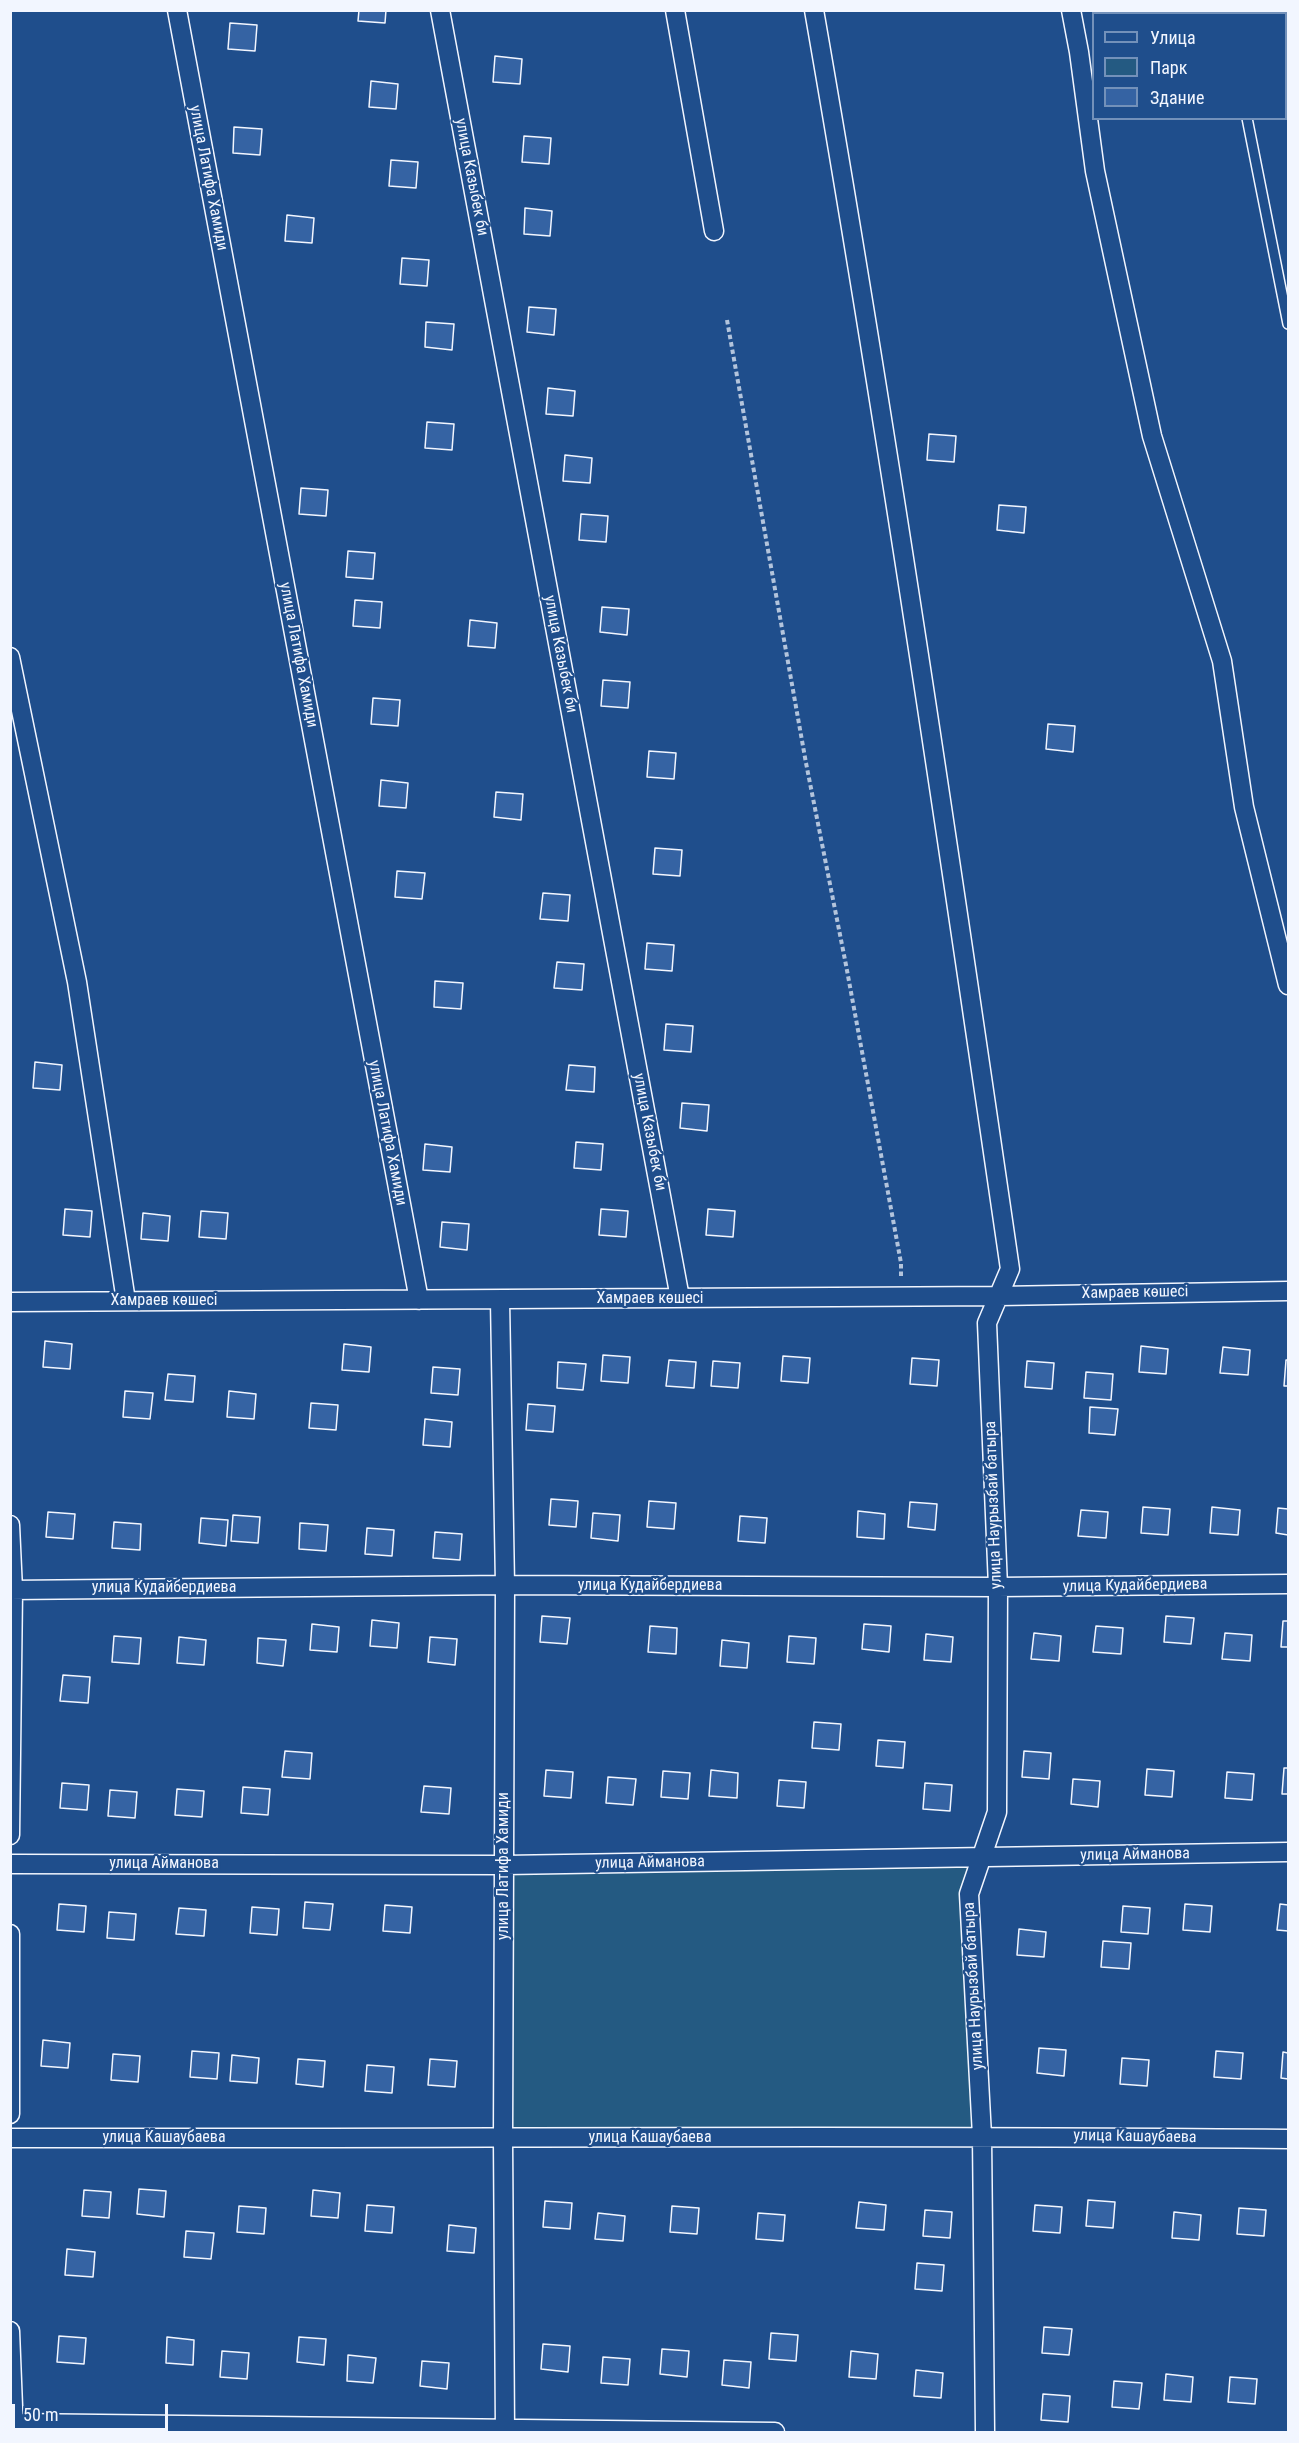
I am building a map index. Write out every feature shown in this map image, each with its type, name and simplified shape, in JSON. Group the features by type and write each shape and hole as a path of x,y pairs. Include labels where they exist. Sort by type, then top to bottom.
{"street":[{"name":"улица Латифа Хамиди","path":"177,10 419,1300"},
{"name":"улица Казыбек би","path":"440,10 680,1298"},
{"path":"675,10 714,231"},
{"name":"улица Наурызбай батыра","path":"814,10 849,214 943,811 1010,1269 987,1323 998,1587 997,1812 969,1894 982,2136 985,2433"},
{"path":"1071,10 1095,171 1152,436 1222,661 1244,807 1288,985"},
{"path":"10,657 77,982 126,1301"},
{"name":"Хамраев көшесі","path":"10,1302 900,1297 1288,1291"},
{"name":"улица Латифа Хамиди","path":"500,1300 505,1586 503,2139 505,2431"},
{"path":"10,1525 12,1590 10,1835"},
{"name":"улица Кудайбердиева","path":"12,1590 1288,1584"},
{"name":"улица Айманова","path":"10,1864 505,1865 981,1859 1288,1852"},
{"path":"10,1934 10,2114"},
{"name":"улица Кашаубаева","path":"10,2138 503,2139 982,2136 1288,2139"},
{"path":"10,2331 15,2428 775,2433"}],"lane":[{"path":"1247,120 1288,324"}],"path":[{"path":"727,320 806,763 902,1263 900,1297"}],"green space":[{"path":"981,1859 969,1894 982,2136 503,2139 505,1865"}],"building":[{"path":"359,10 386,10 385,23 358,21"},
{"path":"230,23 257,25 255,51 228,49"},
{"path":"495,56 522,59 520,84 493,82"},
{"path":"371,81 398,84 396,109 369,107"},
{"path":"234,127 262,129 260,155 233,153"},
{"path":"524,136 551,138 549,164 522,162"},
{"path":"391,160 418,162 416,188 389,186"},
{"path":"525,208 552,211 550,236 524,234"},
{"path":"287,215 314,218 312,243 285,241"},
{"path":"402,258 429,260 427,286 400,284"},
{"path":"529,307 556,309 554,335 527,332"},
{"path":"426,322 454,324 452,350 425,347"},
{"path":"548,388 575,391 573,416 546,414"},
{"path":"427,422 454,424 452,450 425,448"},
{"path":"929,434 956,436 954,462 927,460"},
{"path":"565,455 592,458 590,483 563,481"},
{"path":"301,488 328,490 326,516 299,514"},
{"path":"999,505 1026,507 1024,533 997,530"},
{"path":"581,514 608,516 606,542 579,540"},
{"path":"348,551 375,553 373,579 346,577"},
{"path":"355,600 382,602 380,628 353,626"},
{"path":"602,607 629,609 627,635 600,632"},
{"path":"470,620 497,623 495,648 468,646"},
{"path":"603,680 630,682 628,708 601,706"},
{"path":"373,698 400,700 398,726 371,724"},
{"path":"1048,724 1075,726 1073,752 1046,749"},
{"path":"649,751 676,753 674,779 647,777"},
{"path":"381,780 408,783 406,808 379,806"},
{"path":"496,792 523,794 521,820 494,817"},
{"path":"655,848 682,850 680,876 653,874"},
{"path":"397,871 425,873 422,899 395,897"},
{"path":"543,893 570,895 568,921 540,919"},
{"path":"647,943 674,945 672,971 645,969"},
{"path":"557,962 584,964 582,990 554,988"},
{"path":"435,981 463,983 461,1009 434,1007"},
{"path":"666,1024 693,1026 691,1052 664,1050"},
{"path":"35,1062 62,1065 60,1090 33,1088"},
{"path":"569,1065 595,1067 594,1092 566,1090"},
{"path":"682,1103 709,1105 707,1131 680,1128"},
{"path":"576,1142 603,1144 601,1170 574,1168"},
{"path":"425,1144 452,1147 450,1172 423,1170"},
{"path":"65,1209 92,1211 90,1237 63,1235"},
{"path":"601,1209 628,1211 626,1237 599,1235"},
{"path":"708,1209 735,1211 733,1237 706,1235"},
{"path":"201,1211 228,1213 226,1239 199,1237"},
{"path":"143,1213 170,1216 168,1241 141,1239"},
{"path":"442,1222 469,1224 467,1250 440,1247"},
{"path":"45,1341 72,1344 70,1369 43,1367"},
{"path":"344,1344 371,1347 369,1372 342,1370"},
{"path":"1141,1346 1168,1349 1166,1374 1139,1372"},
{"path":"1223,1347 1250,1350 1248,1375 1220,1373"},
{"path":"603,1355 630,1357 628,1383 601,1381"},
{"path":"783,1356 810,1358 808,1383 781,1381"},
{"path":"912,1358 939,1360 937,1386 910,1384"},
{"path":"669,1360 696,1362 694,1388 666,1386"},
{"path":"1286,1360 1288,1360 1288,1386 1284,1386"},
{"path":"713,1361 740,1363 738,1388 711,1386"},
{"path":"1027,1361 1054,1363 1052,1389 1025,1387"},
{"path":"558,1362 586,1364 583,1390 557,1388"},
{"path":"433,1367 460,1369 458,1395 431,1393"},
{"path":"1086,1372 1113,1374 1111,1400 1084,1398"},
{"path":"168,1374 195,1376 193,1402 165,1400"},
{"path":"125,1391 153,1393 150,1419 123,1417"},
{"path":"229,1391 256,1394 254,1419 227,1417"},
{"path":"311,1403 338,1405 336,1430 309,1428"},
{"path":"528,1404 555,1406 553,1432 526,1430"},
{"path":"1090,1407 1118,1409 1115,1435 1089,1433"},
{"path":"425,1419 452,1422 450,1447 423,1445"},
{"path":"551,1499 578,1501 576,1527 549,1525"},
{"path":"649,1501 676,1503 674,1529 647,1527"},
{"path":"910,1502 937,1504 935,1530 908,1527"},
{"path":"1143,1507 1170,1509 1168,1535 1141,1533"},
{"path":"1212,1507 1240,1510 1238,1535 1210,1533"},
{"path":"1278,1508 1288,1509 1288,1535 1276,1533"},
{"path":"1081,1510 1108,1512 1106,1538 1078,1536"},
{"path":"858,1511 885,1514 884,1539 857,1537"},
{"path":"48,1512 75,1514 73,1539 46,1537"},
{"path":"593,1513 620,1515 618,1541 591,1538"},
{"path":"233,1515 260,1517 258,1543 231,1541"},
{"path":"740,1516 767,1518 765,1543 738,1541"},
{"path":"201,1518 228,1520 226,1546 199,1543"},
{"path":"114,1522 141,1524 140,1550 112,1548"},
{"path":"300,1523 328,1525 326,1551 299,1549"},
{"path":"367,1528 394,1530 392,1556 365,1554"},
{"path":"435,1532 462,1534 460,1560 433,1558"},
{"path":"542,1616 570,1618 567,1644 540,1642"},
{"path":"1166,1616 1194,1618 1191,1644 1164,1642"},
{"path":"372,1620 399,1623 397,1648 370,1646"},
{"path":"1283,1621 1288,1621 1288,1647 1281,1647"},
{"path":"312,1624 339,1627 337,1652 310,1650"},
{"path":"864,1624 891,1626 889,1652 862,1649"},
{"path":"650,1626 677,1628 676,1654 648,1652"},
{"path":"1096,1626 1123,1628 1121,1654 1093,1652"},
{"path":"1034,1633 1061,1636 1059,1661 1031,1659"},
{"path":"1225,1633 1252,1635 1250,1661 1222,1659"},
{"path":"926,1634 953,1637 951,1662 924,1660"},
{"path":"114,1636 141,1638 139,1664 112,1662"},
{"path":"789,1636 816,1638 814,1664 787,1662"},
{"path":"179,1637 206,1640 204,1665 177,1663"},
{"path":"430,1637 457,1639 455,1665 428,1662"},
{"path":"258,1638 286,1640 283,1666 257,1663"},
{"path":"722,1640 749,1643 747,1668 720,1666"},
{"path":"63,1675 90,1677 88,1703 60,1701"},
{"path":"814,1722 841,1724 839,1750 812,1748"},
{"path":"878,1740 905,1742 903,1768 876,1766"},
{"path":"285,1751 312,1753 310,1779 282,1777"},
{"path":"1024,1751 1051,1753 1049,1779 1022,1777"},
{"path":"1284,1768 1288,1768 1288,1794 1282,1794"},
{"path":"1147,1769 1174,1771 1172,1797 1145,1795"},
{"path":"546,1770 573,1772 571,1798 544,1796"},
{"path":"711,1770 738,1773 737,1798 709,1796"},
{"path":"663,1771 690,1773 688,1799 661,1797"},
{"path":"1227,1772 1254,1774 1252,1800 1225,1798"},
{"path":"608,1777 636,1779 633,1805 606,1803"},
{"path":"1073,1779 1100,1781 1098,1807 1071,1804"},
{"path":"779,1780 806,1782 804,1808 777,1806"},
{"path":"62,1783 89,1785 87,1810 60,1808"},
{"path":"925,1783 952,1785 950,1811 923,1809"},
{"path":"424,1786 451,1788 449,1814 421,1812"},
{"path":"243,1787 270,1789 268,1815 241,1813"},
{"path":"177,1789 204,1791 202,1817 175,1815"},
{"path":"110,1790 137,1792 135,1818 108,1816"},
{"path":"305,1902 333,1904 330,1930 303,1928"},
{"path":"59,1904 86,1906 84,1932 57,1930"},
{"path":"1185,1904 1212,1906 1210,1932 1183,1930"},
{"path":"1280,1904 1288,1905 1288,1931 1277,1930"},
{"path":"385,1905 412,1907 410,1933 383,1931"},
{"path":"1123,1906 1150,1908 1148,1934 1121,1932"},
{"path":"252,1907 279,1909 277,1935 250,1933"},
{"path":"179,1908 206,1910 204,1936 176,1934"},
{"path":"109,1912 136,1914 134,1940 107,1938"},
{"path":"1019,1929 1046,1932 1044,1957 1017,1955"},
{"path":"1103,1941 1131,1943 1129,1969 1101,1967"},
{"path":"43,2040 70,2043 68,2068 41,2066"},
{"path":"1039,2048 1066,2050 1064,2076 1037,2073"},
{"path":"192,2051 219,2053 217,2079 190,2077"},
{"path":"1216,2051 1243,2053 1241,2079 1214,2077"},
{"path":"1283,2052 1288,2053 1288,2079 1281,2078"},
{"path":"113,2054 140,2056 138,2082 111,2080"},
{"path":"232,2055 259,2058 257,2083 230,2081"},
{"path":"1122,2058 1149,2060 1147,2086 1120,2084"},
{"path":"298,2059 325,2061 323,2087 296,2084"},
{"path":"430,2059 457,2061 455,2087 428,2085"},
{"path":"367,2065 394,2067 392,2093 365,2091"},
{"path":"139,2189 166,2191 164,2217 137,2214"},
{"path":"84,2190 111,2192 109,2218 82,2216"},
{"path":"313,2190 340,2193 338,2218 311,2216"},
{"path":"1088,2200 1115,2202 1113,2228 1086,2226"},
{"path":"545,2201 572,2203 570,2229 543,2227"},
{"path":"859,2202 886,2205 884,2230 856,2228"},
{"path":"367,2205 394,2207 392,2233 365,2231"},
{"path":"1035,2205 1062,2207 1060,2233 1033,2231"},
{"path":"239,2206 266,2208 264,2234 237,2232"},
{"path":"672,2206 699,2208 697,2234 670,2232"},
{"path":"1239,2208 1266,2210 1264,2236 1237,2234"},
{"path":"925,2210 952,2212 950,2238 923,2236"},
{"path":"1174,2212 1201,2215 1199,2240 1172,2238"},
{"path":"598,2213 625,2216 623,2241 595,2239"},
{"path":"758,2213 785,2215 783,2241 756,2239"},
{"path":"449,2225 476,2228 474,2253 447,2251"},
{"path":"186,2231 214,2233 211,2259 184,2257"},
{"path":"67,2249 95,2252 93,2277 65,2275"},
{"path":"917,2263 944,2265 942,2291 915,2289"},
{"path":"1044,2327 1072,2329 1069,2355 1042,2353"},
{"path":"771,2333 798,2335 796,2361 769,2359"},
{"path":"59,2336 86,2338 84,2364 57,2362"},
{"path":"167,2337 194,2340 193,2365 166,2363"},
{"path":"299,2337 326,2339 324,2365 297,2362"},
{"path":"543,2344 570,2346 568,2372 541,2369"},
{"path":"662,2349 689,2351 687,2377 660,2374"},
{"path":"222,2351 249,2353 247,2379 220,2377"},
{"path":"851,2351 878,2354 876,2379 849,2377"},
{"path":"348,2355 376,2358 373,2383 347,2381"},
{"path":"603,2357 630,2359 628,2385 601,2383"},
{"path":"724,2360 751,2362 749,2388 722,2385"},
{"path":"422,2361 449,2363 447,2389 420,2386"},
{"path":"916,2370 943,2373 941,2398 914,2396"},
{"path":"1166,2374 1193,2377 1191,2402 1164,2400"},
{"path":"1230,2377 1257,2379 1255,2404 1228,2402"},
{"path":"1114,2381 1142,2383 1139,2409 1112,2407"},
{"path":"1043,2394 1070,2396 1068,2422 1041,2420"}]}
